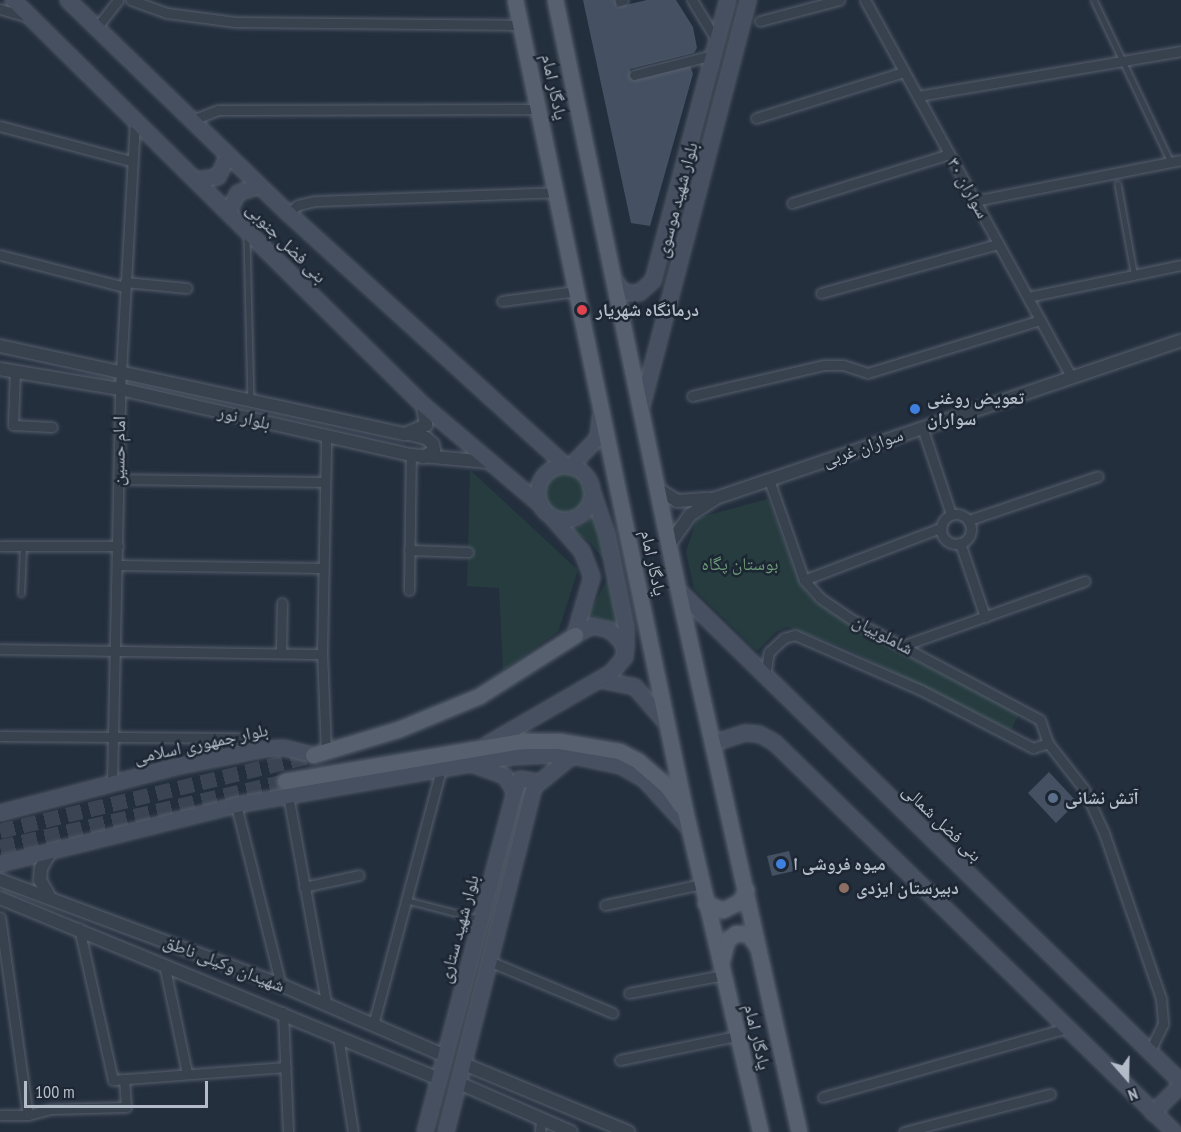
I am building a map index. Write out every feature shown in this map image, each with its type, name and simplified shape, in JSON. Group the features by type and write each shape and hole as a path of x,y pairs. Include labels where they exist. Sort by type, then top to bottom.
{"main road":[{"name":"بنی فضل جنوبی","path":"13,0 423,405 541,505"},
{"name":"بنی فضل جنوبی","path":"68,0 259,186 568,467"},
{"name":"بلوار شهید موسوی","path":"614,279 622,291 630,293 639,293 653,281 728,0"},
{"name":"بلوار شهید موسوی","path":"641,409 748,0"},
{"name":"یادگار امام","path":"555,1 678,590 799,1132"},
{"name":"یادگار امام","path":"517,3 685,811 758,1130"},
{"path":"196,180 218,177 228,156"},
{"path":"229,212 238,193 259,186"},
{"path":"574,635 592,577 582,551 541,505 539,487 542,478 549,471 568,467 598,438 600,410"},
{"path":"481,748 605,676 626,651 626,628 607,535 590,485 581,472 568,467"},
{"path":"552,517 569,519 585,511 592,494 590,485"},
{"name":"بنی فضل شمالی","path":"678,590 1181,1083"},
{"path":"319,753 399,729 479,696 574,635 592,626 610,630 620,638 626,651"},
{"path":"605,676 635,687 668,726"},
{"path":"714,743 745,733 759,735 775,743 1174,1132"},
{"path":"0,864 236,805 286,788 397,760 481,748 559,741 619,751 654,773 685,811"},
{"name":"بلوار جمهوری اسلامی","path":"0,813 112,783 264,749 284,748 319,753"},
{"path":"286,788 441,769 511,757 573,756 621,766 645,780 689,828"},
{"path":"514,792 520,779 532,781 534,787 573,756"},
{"path":"467,764 505,776 514,792"},
{"name":"بلوار شهید ستاری","path":"446,1132 534,787"},
{"name":"بلوار شهید ستاری","path":"425,1132 514,792"},
{"path":"705,903 723,910 740,901 746,890"},
{"path":"723,975 722,951 730,936 748,934 759,954"},
{"path":"1153,1113 1181,1083"}],"street":[{"path":"97,27 118,0"},
{"path":"131,0 167,13 235,22 521,25"},
{"path":"692,0 717,41"},
{"path":"760,21 839,0"},
{"name":"سواران ۳۰","path":"865,0 1071,376"},
{"path":"0,9 28,17"},
{"path":"918,96 1181,51"},
{"path":"634,75 713,56"},
{"path":"756,118 904,72"},
{"path":"192,120 218,110 538,109"},
{"name":"امام حسین","path":"112,783 120,389 135,118"},
{"path":"0,126 131,161"},
{"path":"792,203 949,154"},
{"path":"975,201 1176,161"},
{"path":"288,213 298,205 316,201 556,192"},
{"path":"821,293 998,244"},
{"path":"0,255 125,284 188,288"},
{"path":"1028,297 1134,272 1181,265"},
{"path":"502,301 576,291"},
{"path":"692,396 824,365 843,365 868,373 1040,320"},
{"name":"سواران غربی","path":"716,498 1071,376 1181,341"},
{"name":"بلوار نور","path":"0,346 122,370 421,436 433,444 434,451 417,456"},
{"name":"بلوار نور","path":"0,369 120,389 417,456 489,462"},
{"path":"15,370 13,425 52,427"},
{"path":"405,434 426,426 423,405"},
{"path":"922,427 951,514"},
{"path":"319,753 326,437"},
{"path":"409,590 409,550 417,456"},
{"path":"951,514 969,520 1098,476"},
{"path":"119,479 325,482"},
{"name":"شاملوییان","path":"769,480 804,580 820,598 843,614 1021,707 1040,720 1048,743 1084,789 1104,833 1161,999 1163,1024 1150,1051"},
{"path":"658,489 687,502 716,498"},
{"path":"669,544 690,515 716,498"},
{"path":"940,528 943,519 951,514"},
{"path":"960,543 971,529 969,520"},
{"path":"804,580 940,528"},
{"path":"940,528 951,543 960,543"},
{"path":"960,543 985,617"},
{"path":"0,546 118,546"},
{"path":"409,550 468,552"},
{"path":"117,566 323,568"},
{"path":"902,646 1084,582"},
{"path":"281,653 282,603"},
{"name":"شاملوییان","path":"765,676 769,652 784,638 795,635 921,690 1033,748 1048,743"},
{"path":"0,650 322,654"},
{"path":"0,736 238,738"},
{"path":"373,1025 441,769"},
{"path":"286,788 326,1004"},
{"path":"236,805 281,985"},
{"path":"50,898 40,880 41,868 51,851"},
{"path":"304,887 359,875"},
{"name":"شهیدان وکیلی ناطق","path":"0,880 281,985 445,1056"},
{"path":"605,906 701,884"},
{"name":"شهیدان وکیلی ناطق","path":"0,898 283,1012 439,1079"},
{"path":"0,917 28,1115"},
{"path":"79,928 113,1080 187,1072 285,1067"},
{"path":"489,961 613,1013"},
{"path":"164,964 187,1072"},
{"path":"629,993 723,975"},
{"path":"283,1012 288,1132"},
{"path":"824,1097 1067,1028"},
{"path":"338,1036 353,1132"},
{"path":"620,1060 736,1036"},
{"path":"464,1064 628,1132"},
{"path":"0,1115 28,1115 50,1109 126,1107 124,1079"},
{"path":"492,1097 492,1087 502,1080"},
{"path":"459,1083 492,1097 541,1126 571,1132"},
{"path":"904,1132 1050,1094"}],"lane":[{"path":"1094,0 1121,61 1176,161"},
{"path":"1118,184 1134,272"},
{"path":"247,231 251,400"},
{"path":"21,594 22,546"},
{"path":"406,900 480,920"}],"green space":[{"path":"470,470 578,570 558,632 503,670 499,588 467,586"},
{"path":"565,471 581,477 587,493 581,509 565,515 549,509 543,493 549,477"},
{"name":"بوستان پگاه","path":"768,499 800,585 815,602 864,634 1019,714 1011,730 847,649 788,627 776,632 757,651 694,589 686,552 697,518"},
{"path":"594,513 604,560 590,542 571,530 585,524"},
{"path":"608,578 619,625 588,615"}],"building":[{"path":"583,0 615,0 617,7 647,0 676,0 693,27 697,48 694,53 630,69 632,79 690,65 693,74 650,226 631,223"},
{"name":"آتش نشانی","path":"1049,772 1077,802 1056,823 1028,793"},
{"name":"میوه فروشی ا","path":"789,851 794,871 772,876 767,856"}],"tunnel":[{"path":"0,831 313,755"},
{"path":"0,847 285,781"}],"place":[{"name":"درمانگاه شهریار","path":"582,310"},
{"name":"تعویض روغنی سواران","path":"915,409"},
{"name":"آتش نشانی","path":"1053,798"},
{"name":"میوه فروشی ا","path":"781,864"},
{"name":"دبیرستان ایزدی","path":"844,888"}]}
